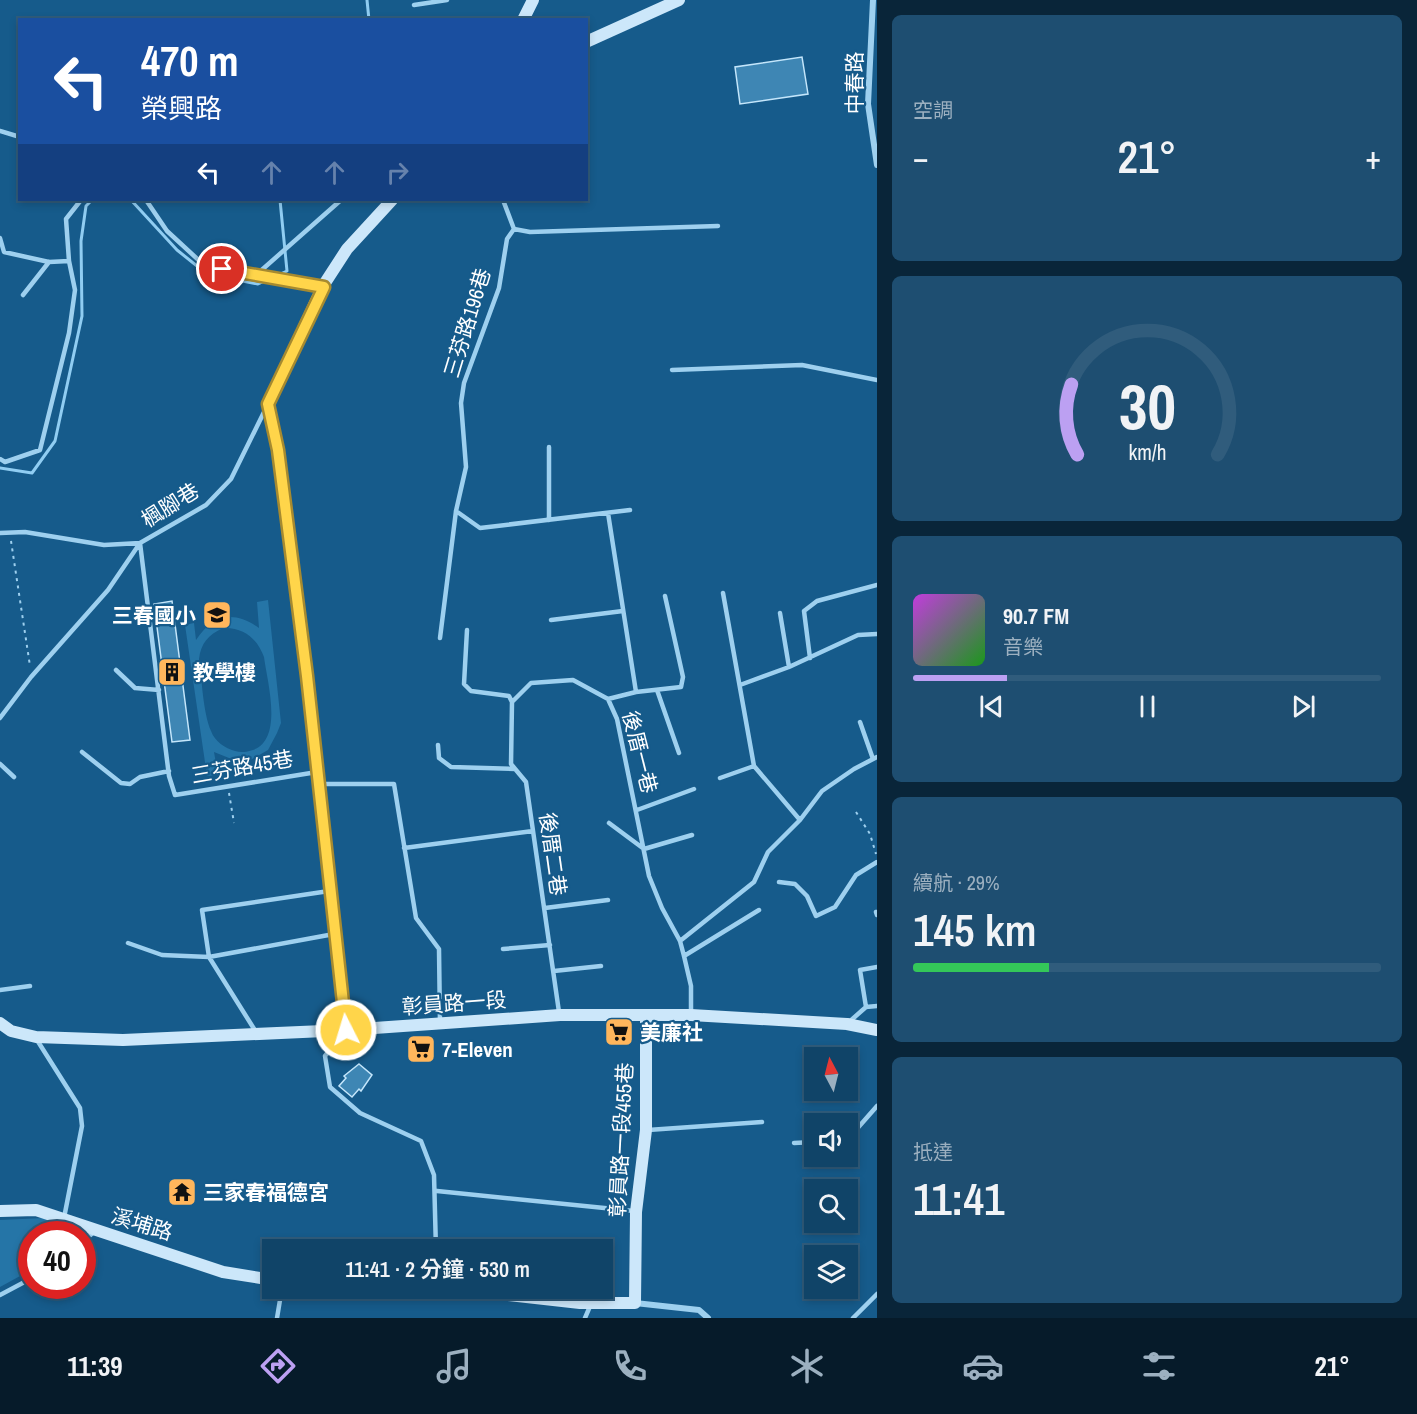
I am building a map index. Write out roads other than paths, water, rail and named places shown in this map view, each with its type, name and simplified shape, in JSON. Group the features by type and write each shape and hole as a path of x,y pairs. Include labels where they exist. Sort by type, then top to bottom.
{"street":[{"path":"524,18 533,0"},
{"path":"588,41 679,0"},
{"name":"中春路","path":"873,0 868,104 877,165"},
{"path":"346,1030 278,450 268,404 324,287 347,249 391,201"},
{"name":"彰員路一段","path":"0,1023 11,1032 36,1037 123,1040 346,1030 560,1015 691,1015 847,1024 877,1030"},
{"name":"彰員路一段455巷","path":"635,1303 636,1212 646,1130 646,1015"},
{"name":"溪埔路","path":"0,1210 36,1210 72,1221"},
{"name":"溪埔路","path":"96,1230 223,1272 262,1278"},
{"path":"552,1299 591,1303 635,1303 699,1310 708,1318"}],"lane":[{"path":"414,5 447,0"},
{"path":"0,131 18,136"},
{"path":"0,459 5,462 40,450 69,333 75,290 69,261 66,219 80,201"},
{"path":"147,201 167,231 205,266 324,287"},
{"path":"256,275 340,201"},
{"path":"503,201 514,229 530,232 718,226"},
{"name":"三芬路196巷","path":"440,638 456,512 466,467 461,403 464,383 499,288 507,238 514,229"},
{"path":"0,238 4,252 49,262 69,261"},
{"path":"23,295 49,262"},
{"path":"672,370 802,365 877,380"},
{"name":"楓腳巷","path":"0,533 25,532 104,545 140,543 206,505 231,479 268,404"},
{"path":"549,447 549,520"},
{"path":"456,512 480,528 630,510"},
{"name":"後厝一巷","path":"608,513 636,692 608,699 617,719 653,887 680,941 684,956 691,986 691,1015"},
{"path":"0,718 31,678 108,590 140,543"},
{"name":"三芬路45巷","path":"140,543 169,771 175,795 317,778 394,784 404,848"},
{"path":"810,658 804,611 818,601 877,585"},
{"path":"723,593 754,766 800,820"},
{"path":"636,692 681,687 683,677 665,596"},
{"path":"551,620 623,612"},
{"path":"780,613 789,667"},
{"path":"467,630 464,684 471,691 509,696 512,702 531,683 573,680 608,699"},
{"path":"740,685 789,667 858,635 877,634"},
{"path":"116,670 135,688 159,690"},
{"path":"657,690 679,753"},
{"name":"後厝二巷","path":"512,702 511,764 526,782 560,1015"},
{"path":"680,941 754,882 768,852 800,820 822,791 875,758 860,723"},
{"path":"438,745 439,758 451,767 515,769"},
{"path":"82,752 121,783 130,784 140,777 169,771"},
{"path":"0,764 14,777"},
{"path":"720,778 754,766"},
{"path":"637,810 694,789"},
{"path":"609,823 645,849 692,836"},
{"path":"441,1023 439,949 416,918 404,848 533,831"},
{"path":"779,882 795,884 807,896 816,916 835,907 856,875 877,861"},
{"path":"257,1033 209,957 202,910 329,891"},
{"path":"545,908 608,900"},
{"path":"684,956 759,910"},
{"path":"128,943 162,955 209,957 334,934"},
{"path":"503,949 550,945"},
{"path":"554,971 601,966"},
{"path":"866,1007 860,970 877,967"},
{"path":"0,990 30,986"},
{"path":"847,1024 866,1007 877,1006"},
{"path":"346,1030 325,1056 330,1087 360,1113 420,1141 434,1175 436,1239"},
{"path":"36,1037 80,1108 82,1126 64,1218"},
{"path":"858,1128 877,1106"},
{"path":"646,1130 762,1122"},
{"path":"794,1143 804,1142"},
{"path":"436,1191 636,1212"},
{"path":"0,1295 18,1285"},
{"path":"853,1318 877,1294"},
{"path":"277,1318 280,1299"},
{"path":"585,1318 591,1303"}],"waterway":[{"path":"367,0 369,18"},
{"path":"0,468 32,473 55,441 82,316 81,241 86,206 91,201"},
{"path":"132,201 177,250 207,274 258,284 287,271 280,201"}],"place":[{"name":"三春國小","path":"217,615"},
{"name":"教學樓","path":"172,672"},
{"name":"美廉社","path":"619,1032"},
{"name":"7-Eleven","path":"421,1049"},
{"name":"三家春福德宮","path":"182,1192"}]}
